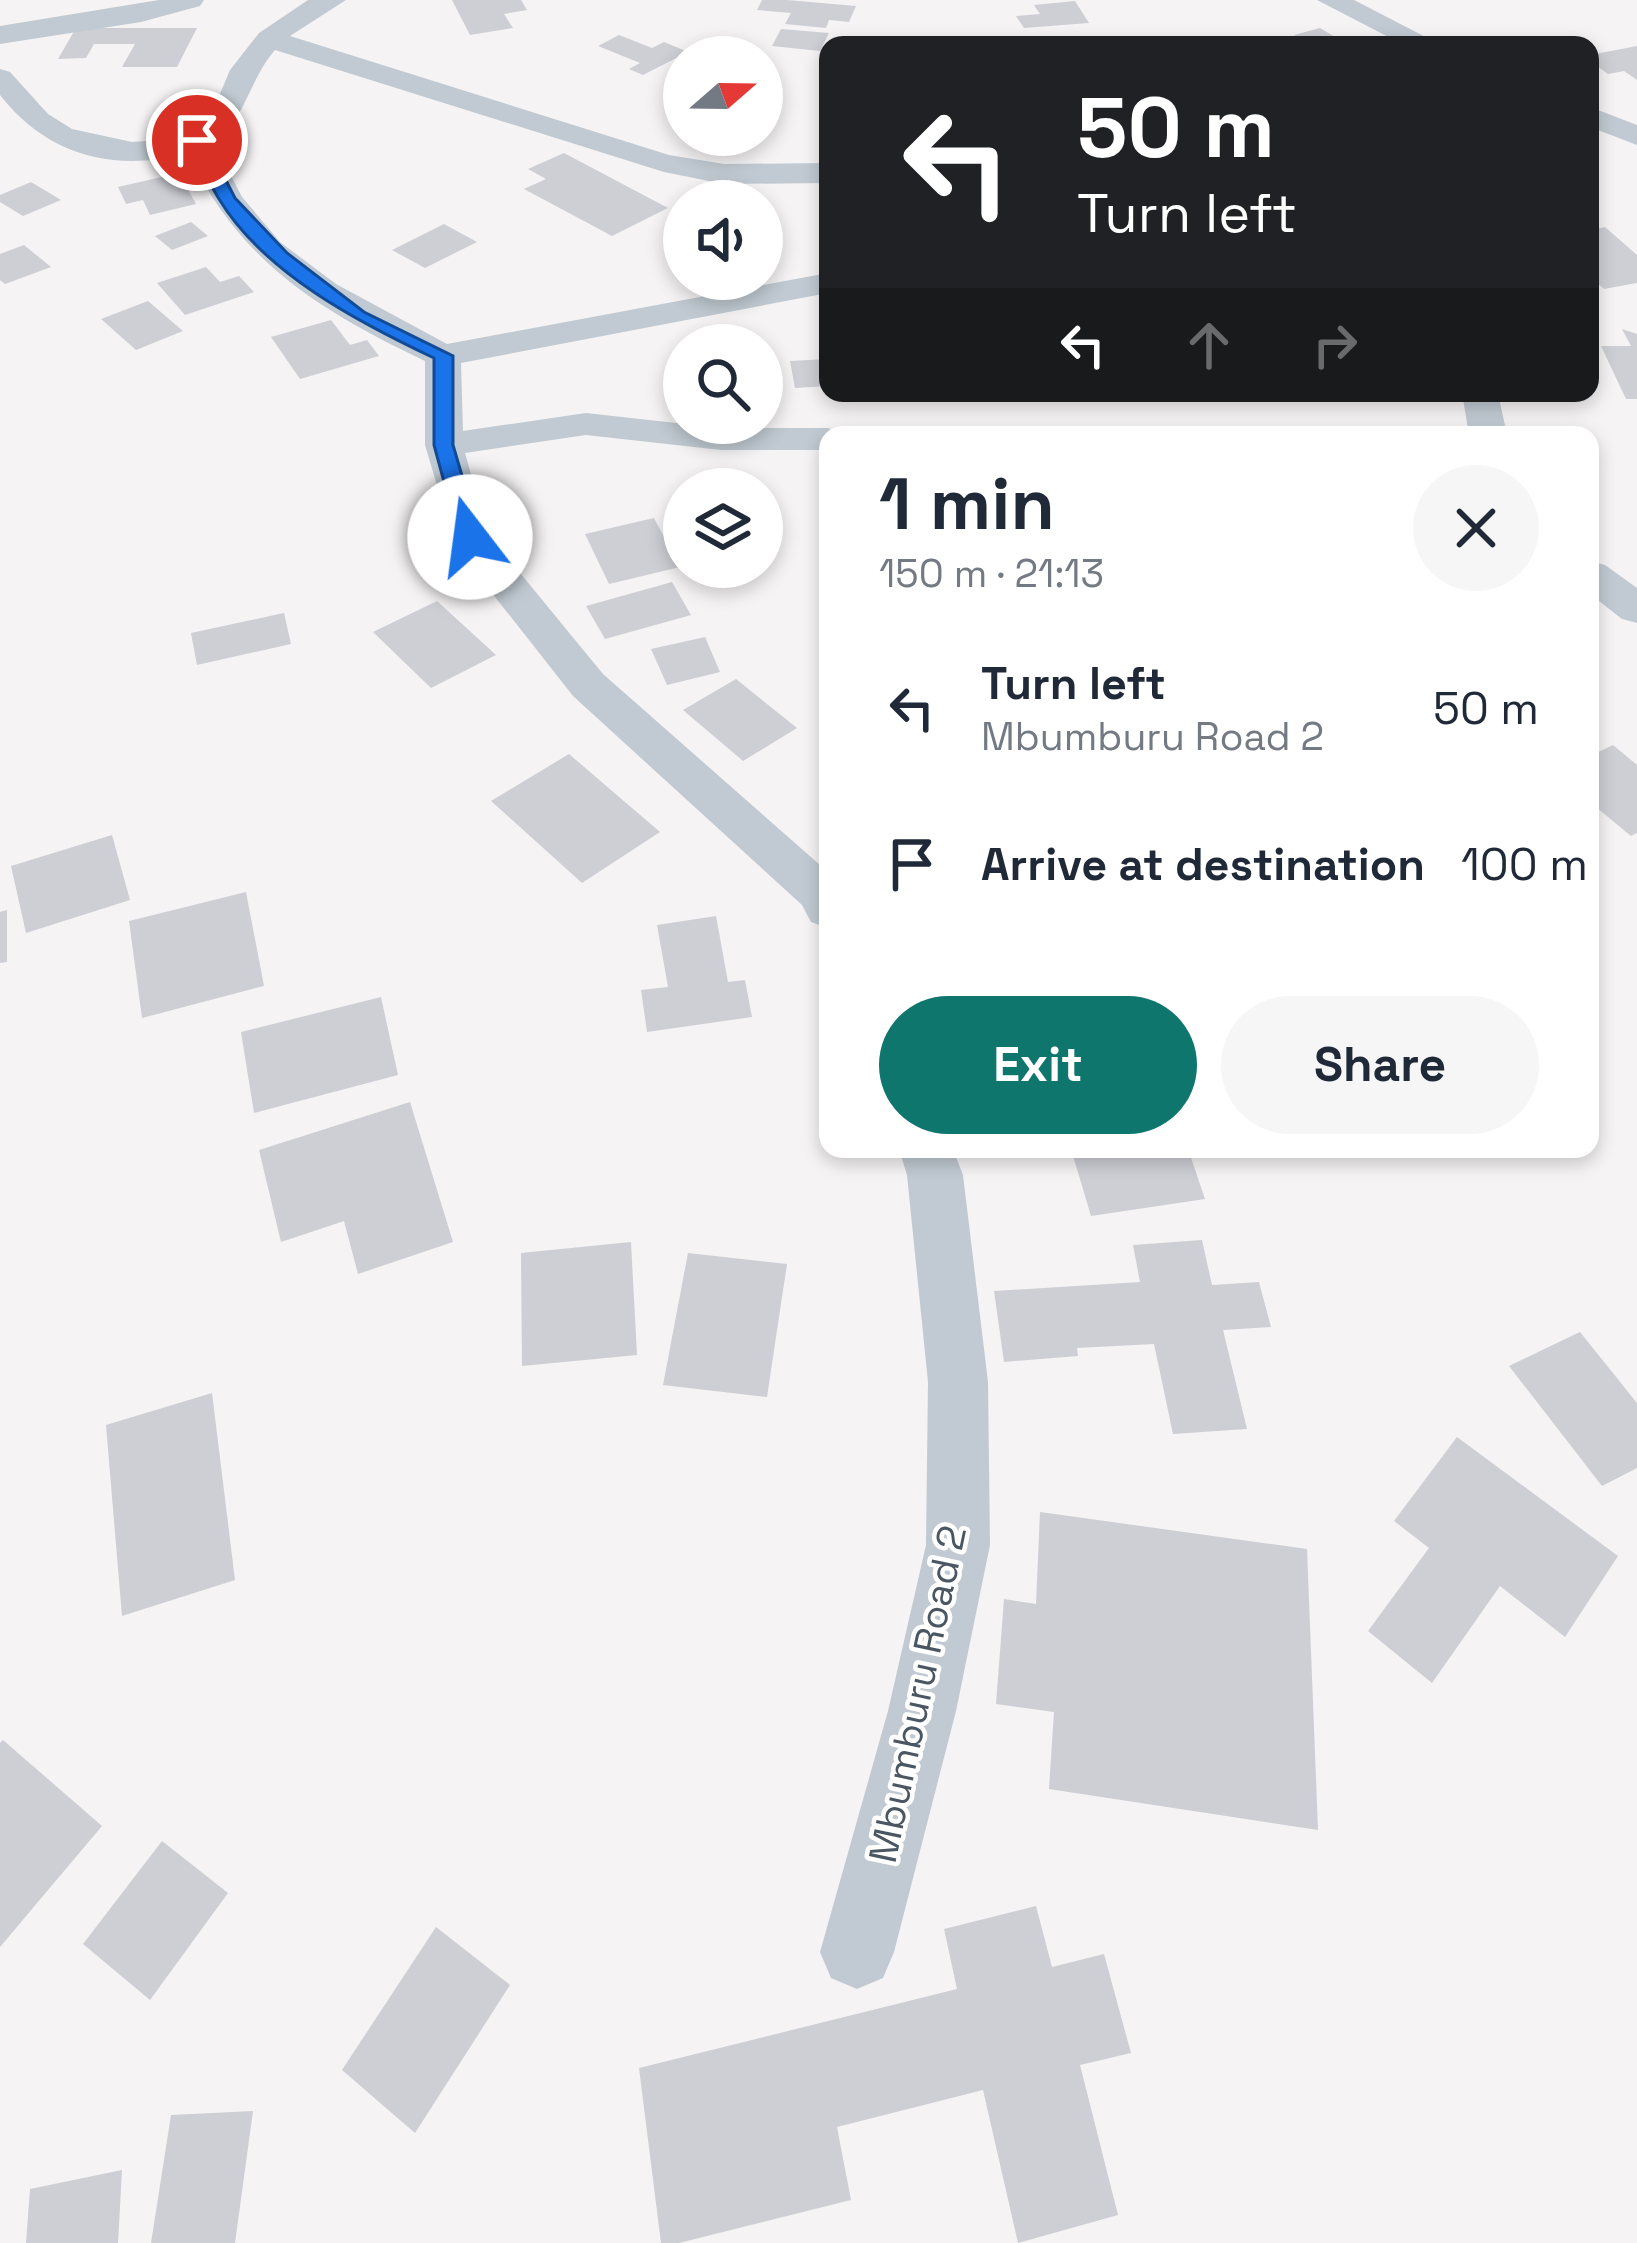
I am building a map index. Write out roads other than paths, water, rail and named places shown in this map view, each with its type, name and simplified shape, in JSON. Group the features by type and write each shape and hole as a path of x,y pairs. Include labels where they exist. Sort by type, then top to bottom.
{"street":[{"path":"0,35 141,14 190,0"},
{"path":"0,78 40,124 83,142 136,151 197,140 218,126 231,107 237,84 269,39 294,19 332,0"},
{"path":"1331,0 1408,36"},
{"path":"269,39 664,164 724,174 819,172"},
{"path":"1599,120 1637,136"},
{"path":"197,140 227,200 281,257 357,315 443,356 819,285"},
{"path":"443,356 444,445 470,537 588,685 819,892"},
{"path":"444,445 586,424 721,440 819,439"},
{"path":"1599,581 1637,608"},
{"name":"Mbumburu Road 2","path":"857,1952 922,1711 958,1545 958,1382 935,1175 929,1158"}]}
